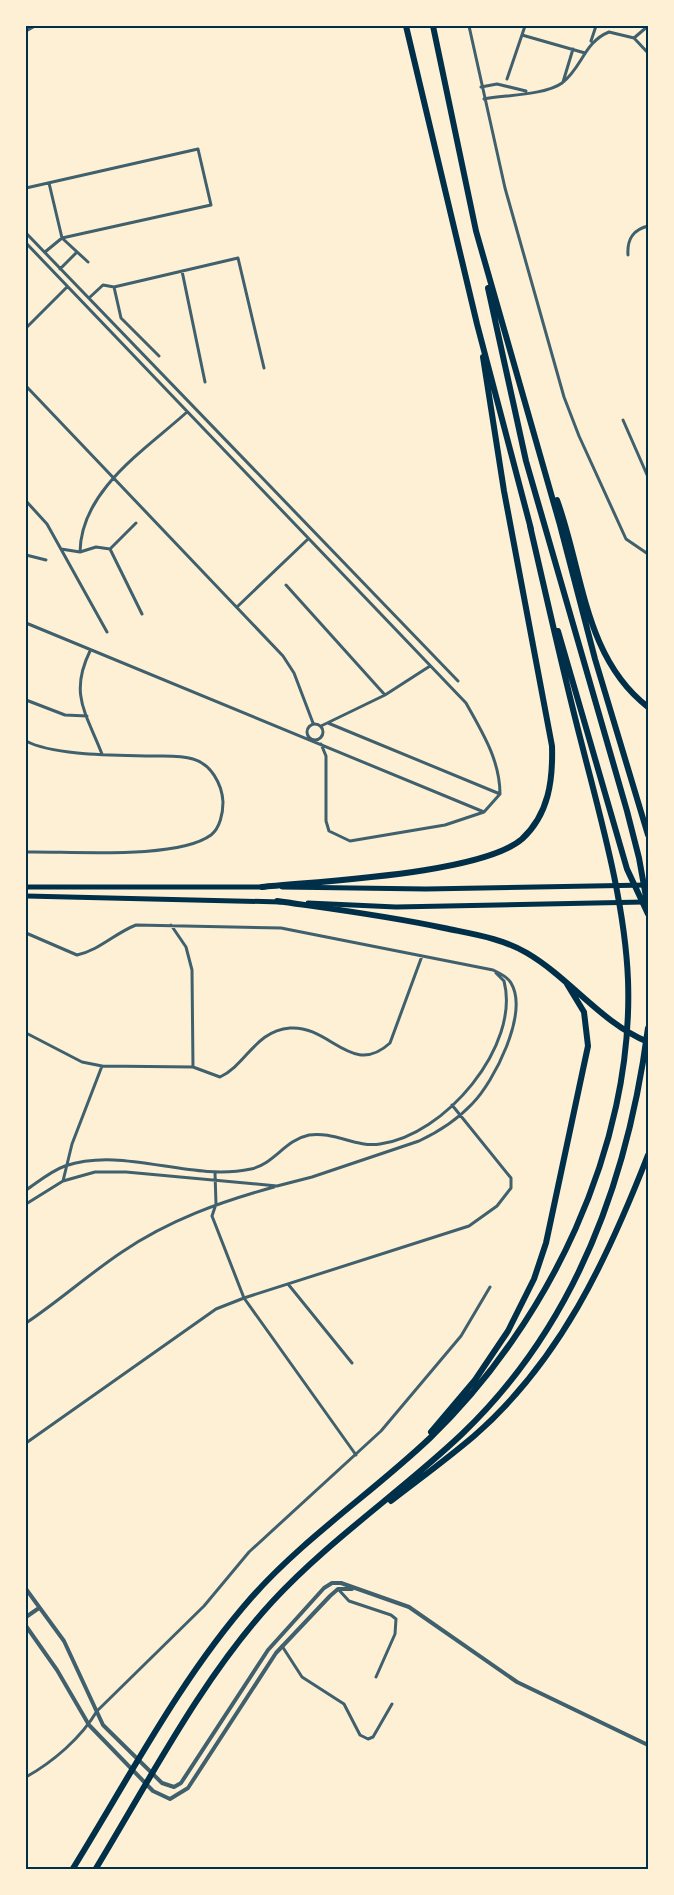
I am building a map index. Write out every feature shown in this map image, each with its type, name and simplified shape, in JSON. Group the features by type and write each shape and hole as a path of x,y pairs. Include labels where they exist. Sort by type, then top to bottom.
{"highway":[{"path":"406,26 477,324 605,801 627,869 648,913"},
{"path":"433,26 526,461 639,858 648,913"},
{"path":"476,231 542,461 595,659 648,835"},
{"path":"262,887 434,868 482,859 499,853 524,837 541,815 547,800 551,783 552,746 504,491 477,324"},
{"path":"542,461 561,512 594,632 616,673 629,690 648,707"},
{"path":"72,1869 207,1655 254,1595 320,1532 412,1454 472,1395 535,1306 573,1235 606,1140 623,1059 628,979 619,909 530,526"},
{"path":"277,902 374,914 483,936 526,953 567,984 601,1014 648,1043"},
{"path":"412,1454 492,1356 518,1313 541,1261 557,1201 588,1046 584,1012 567,984"},
{"path":"95,1869 214,1677 258,1618 328,1549 432,1461 480,1415 527,1357 567,1296 600,1229 622,1166 637,1102 648,1028"},
{"path":"328,1549 474,1436 534,1371 567,1327 594,1282 616,1236 648,1155"}],"main road":[{"path":"26,887 648,885"},
{"path":"26,896 396,907 648,902"}],"street":[{"path":"26,31 35,26"},
{"path":"469,26 505,188 564,397 626,539 648,554"},
{"path":"507,79 525,26"},
{"path":"484,99 531,92 563,83 591,43 596,26"},
{"path":"634,38 648,26"},
{"path":"591,43 609,32 624,34 634,38 648,53"},
{"path":"522,35 585,53"},
{"path":"563,83 573,50"},
{"path":"481,87 497,84 531,92"},
{"path":"26,188 198,149 211,205 62,238 44,252"},
{"path":"49,182 62,238 88,262"},
{"path":"628,255 627,242 634,234 648,226"},
{"path":"26,233 458,681"},
{"path":"26,243 307,540 466,703 487,740 496,767 500,794 493,805 484,812 446,825 350,841 329,831 326,821 326,756 321,744"},
{"path":"60,269 77,252"},
{"path":"89,298 103,285 114,287 238,258 264,368"},
{"path":"182,271 205,382"},
{"path":"26,328 67,287"},
{"path":"114,287 121,318 159,356"},
{"path":"26,386 238,606 283,656 294,673 313,723 321,726 385,695 429,666"},
{"path":"80,552 82,526 91,506 114,479 188,412"},
{"path":"623,420 648,477"},
{"path":"26,501 42,516 106,632"},
{"path":"110,549 136,523"},
{"path":"238,606 307,540"},
{"path":"61,549 80,552 96,547 110,549"},
{"path":"110,549 142,614"},
{"path":"26,555 46,560"},
{"path":"286,585 385,695"},
{"path":"26,623 484,812"},
{"path":"90,651 80,671 78,686 102,754"},
{"path":"26,700 65,715 87,716"},
{"path":"312,740 306,734 313,723"},
{"path":"328,723 500,794"},
{"path":"312,740 321,738 323,730 321,726"},
{"path":"26,741 36,746 102,754 194,759 207,767 223,794 223,809 216,831 208,837 182,847 160,850 26,852"},
{"path":"26,933 77,955 97,949 120,931 136,925 281,928 492,970 510,980 516,998 510,1036 486,1086 460,1114 433,1135 312,1178 216,1204 177,1220 123,1251 26,1323"},
{"path":"171,925 186,947 192,970 193,1067"},
{"path":"26,1033 82,1062 102,1066 193,1067 208,1075 220,1077 228,1074 254,1044 271,1033 289,1028 303,1029 354,1054 366,1056 379,1054 390,1043 422,956"},
{"path":"26,1190 64,1166 118,1161 215,1173 252,1169 268,1162 289,1144 308,1136 328,1134 357,1143 378,1145 395,1141 427,1125 452,1105 474,1084 486,1067 498,1037 505,1005 504,981 492,970"},
{"path":"63,1181 64,1166 102,1066"},
{"path":"26,1443 216,1309 469,1226 497,1206 511,1188 511,1178 452,1105"},
{"path":"26,1204 63,1181 95,1172 126,1172 278,1186"},
{"path":"215,1173 216,1204 212,1216 244,1298 356,1455"},
{"path":"288,1284 352,1363"},
{"path":"26,1777 58,1754 88,1725 97,1712 204,1606 249,1552 356,1455 432,1373 460,1336 490,1287"},
{"path":"170,1799 174,1787 181,1783 276,1640 324,1588 332,1584 356,1589 409,1607 517,1683 648,1745"},
{"path":"26,1589 64,1641 103,1725 162,1784 174,1787"},
{"path":"338,1589 350,1601 391,1615 396,1619 395,1634 376,1677"},
{"path":"170,1799 188,1788 282,1646 338,1589 356,1589"},
{"path":"26,1617 39,1608"},
{"path":"297,1616 305,1622"},
{"path":"26,1626 57,1670 88,1725 106,1746 153,1791 170,1799"},
{"path":"276,1640 302,1677 344,1704 360,1735 368,1739 373,1737 393,1704"},
{"path":"228,1712 234,1716"},
{"path":"200,1755 207,1760"}]}
